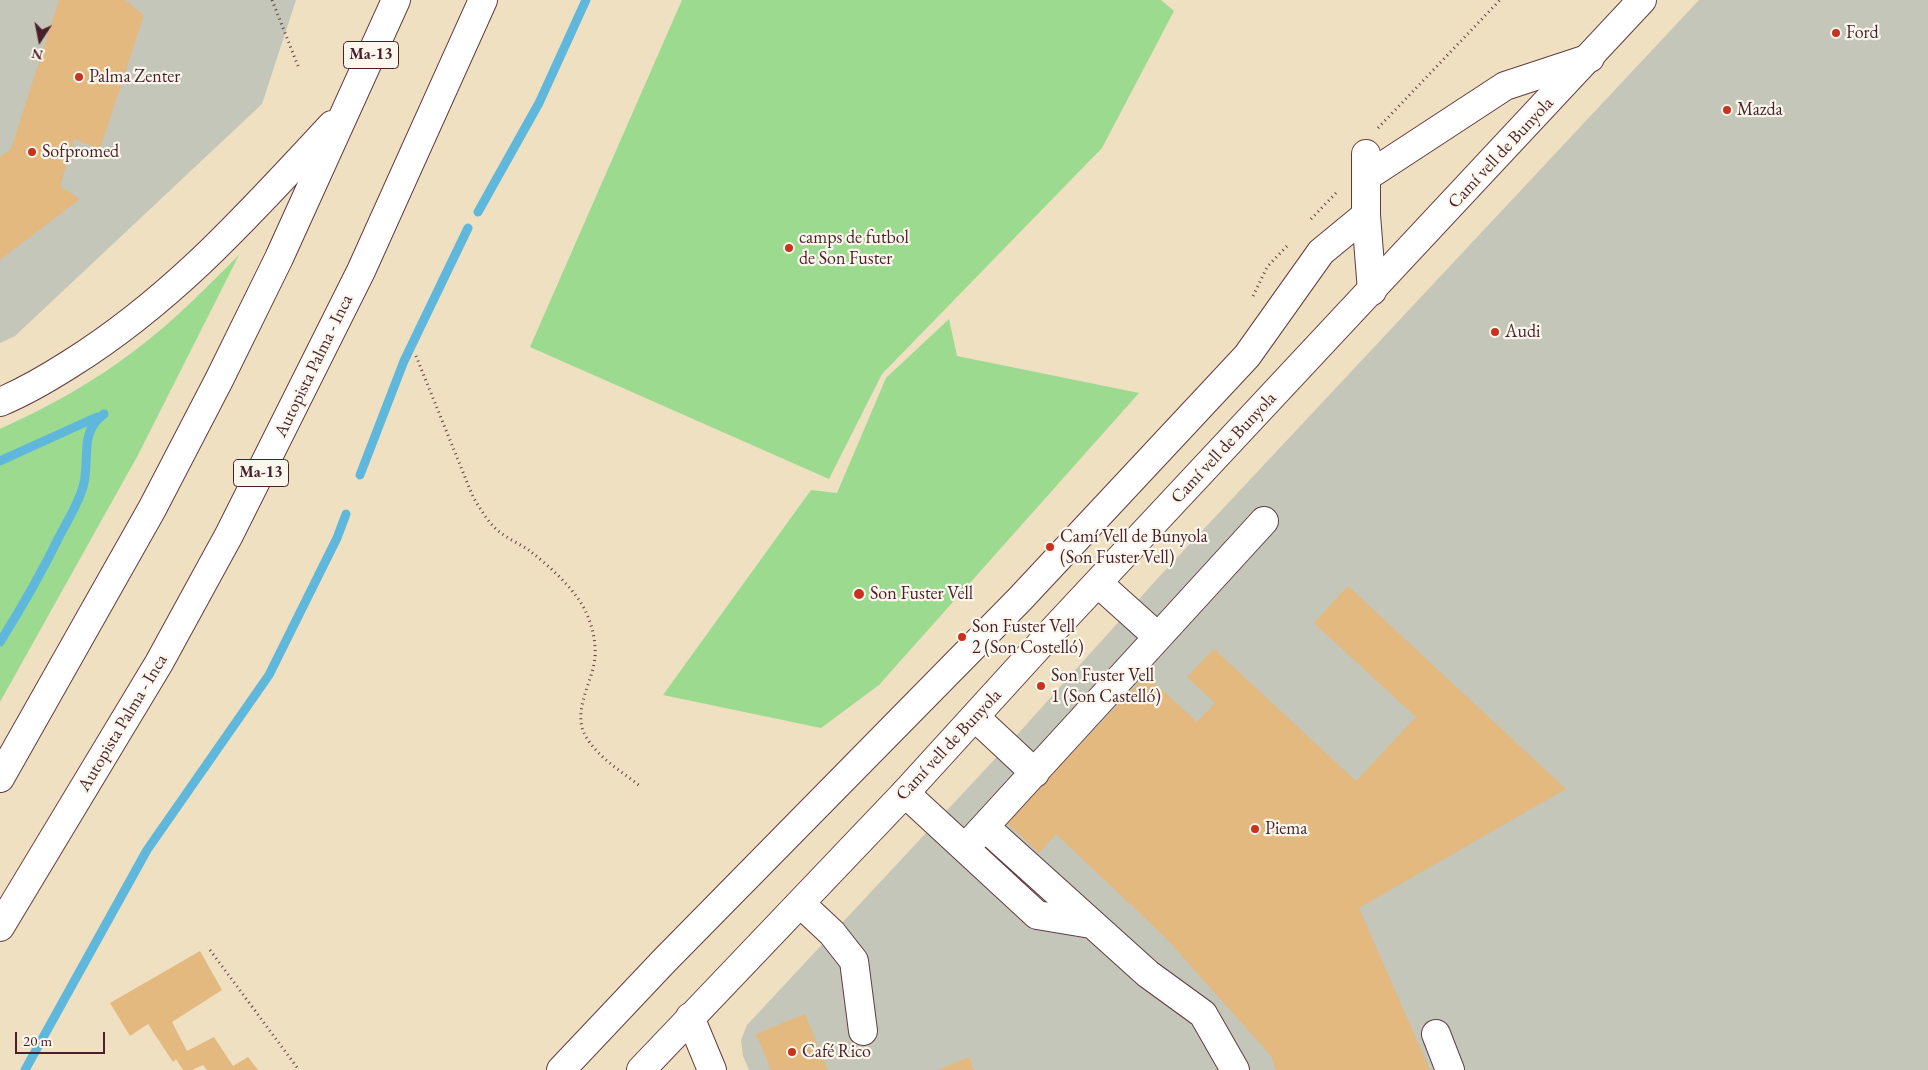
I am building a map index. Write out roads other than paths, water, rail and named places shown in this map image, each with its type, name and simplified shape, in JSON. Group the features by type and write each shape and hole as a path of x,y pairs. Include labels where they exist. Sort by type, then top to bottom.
{"main road":[{"name":"Ma-13","path":"0,778 152,509 279,258 396,0"},
{"name":"Autopista Palma - Inca","path":"0,927 159,663 229,535 361,271 483,0"},
{"name":"Camí vell de Bunyola","path":"641,1070 905,793 1642,0"},
{"path":"1372,291 1366,215 1366,165 1505,86 1590,58"},
{"path":"0,402 52,375 99,346 162,298 228,236 347,110"},
{"path":"561,1070 664,961 1020,600 1248,356 1321,252 1366,215"},
{"path":"965,848 1264,521"},
{"path":"1098,584 1158,637"},
{"path":"975,717 1035,773"},
{"path":"905,793 1037,915 1091,924"},
{"path":"985,827 1148,974 1203,1014 1234,1070"},
{"path":"801,904 832,934 854,961 862,1032"},
{"path":"690,1017 712,1070"},
{"path":"1436,1034 1450,1070"}],"waterway":[{"path":"478,212 539,103 586,0"},
{"path":"360,475 404,361 468,228"},
{"path":"0,642 32,589 76,506 85,477 88,438 96,421 104,414"},
{"path":"0,461 97,417"},
{"path":"25,1070 147,850 269,675 337,538 346,514"}],"place":[{"name":"Ford","path":"1836,33"},
{"name":"Palma Zenter","path":"79,77"},
{"name":"Mazda","path":"1727,110"},
{"name":"Sofpromed","path":"32,152"},
{"name":"camps de futbol de Son Fuster","path":"789,248"},
{"name":"Audi","path":"1495,332"},
{"name":"Camí Vell de Bunyola (Son Fuster Vell)","path":"1050,547"},
{"name":"Son Fuster Vell","path":"859,594"},
{"name":"Son Fuster Vell 2 (Son Costelló)","path":"962,637"},
{"name":"Son Fuster Vell 1 (Son Castelló)","path":"1041,686"},
{"name":"Piema","path":"1255,829"},
{"name":"Café Rico","path":"792,1052"}]}
